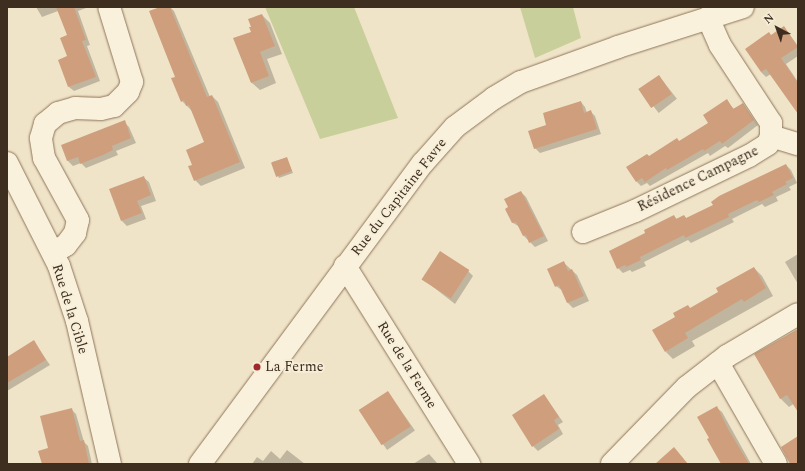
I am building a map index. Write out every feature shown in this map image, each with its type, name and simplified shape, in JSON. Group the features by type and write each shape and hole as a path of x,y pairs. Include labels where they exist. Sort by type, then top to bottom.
{"street":[{"path":"53,253 66,245 75,233 78,220 44,158 41,138 45,124 58,113 75,108 101,110 114,106 128,92 132,82 109,7"},
{"name":"Rue du Capitaine Favre","path":"200,464 345,266 423,163 455,127 483,105 522,82 618,47 743,7"},
{"name":"Résidence Campagne","path":"583,232 635,211 749,156 768,144 772,136 771,123 720,45 708,18"},
{"path":"772,136 798,144"},
{"name":"Rue de la Cible","path":"7,163 53,253 77,320 110,464"},
{"name":"Rue de la Ferme","path":"345,266 469,464"},
{"path":"612,464 687,387 718,363 798,314"},
{"path":"718,363 776,464"}],"green space":[{"path":"265,7 354,7 398,118 320,139"},
{"path":"520,7 573,7 581,38 535,58"}],"building":[{"path":"56,7 74,7 86,40 82,41 96,77 68,87 58,60 67,56 60,38 67,35"},
{"path":"160,7 170,7 207,97 212,95 240,162 194,181 188,166 192,165 186,150 204,142 189,105 186,106 184,100 181,102 171,78 175,77 149,11"},
{"path":"262,14 275,46 260,52 269,76 251,83 233,38 251,32 248,19"},
{"path":"784,26 798,47 781,58 798,83 798,114 766,69 761,72 745,49 769,32 771,35"},
{"path":"659,75 672,94 651,108 638,89"},
{"path":"727,99 733,109 743,103 754,120 722,144 720,141 704,151 703,149 667,170 666,168 645,182 642,178 636,182 626,167 647,154 649,156 677,138 679,141 708,123 703,115"},
{"path":"581,101 584,113 591,110 597,129 534,149 528,131 546,125 543,113"},
{"path":"125,120 131,138 112,146 113,150 80,164 78,157 67,161 61,145"},
{"path":"287,157 292,171 276,177 271,163"},
{"path":"786,164 793,178 785,182 787,184 772,192 774,195 759,202 757,200 728,214 729,217 685,238 684,235 640,257 641,260 626,267 625,265 617,269 609,251 645,233 644,230 674,215 676,219 684,215 686,218 713,205 711,202 719,196"},
{"path":"144,176 151,195 137,201 142,213 121,221 109,189"},
{"path":"521,191 544,236 529,243 526,235 523,236 516,222 512,223 505,209 508,207 504,199"},
{"path":"440,251 469,270 451,299 421,280"},
{"path":"564,261 568,271 572,269 584,296 567,303 559,285 555,287 547,269"},
{"path":"754,267 766,288 744,302 742,299 685,333 688,338 665,352 652,330 675,317 673,313 688,305 690,308 718,292 716,288"},
{"path":"798,329 798,412 787,395 780,399 754,354"},
{"path":"34,340 46,360 7,383 7,357"},
{"path":"388,391 411,426 382,445 359,410"},
{"path":"544,394 559,417 554,420 559,429 532,447 512,415"},
{"path":"717,406 728,429 749,464 721,464 707,439 709,438 697,417"},
{"path":"72,408 80,441 84,440 89,464 42,464 38,451 48,448 40,416"},
{"path":"798,436 798,464 790,464 781,447"},
{"path":"674,447 688,464 655,464"}],"place":[{"name":"La Ferme","path":"257,367"}]}
